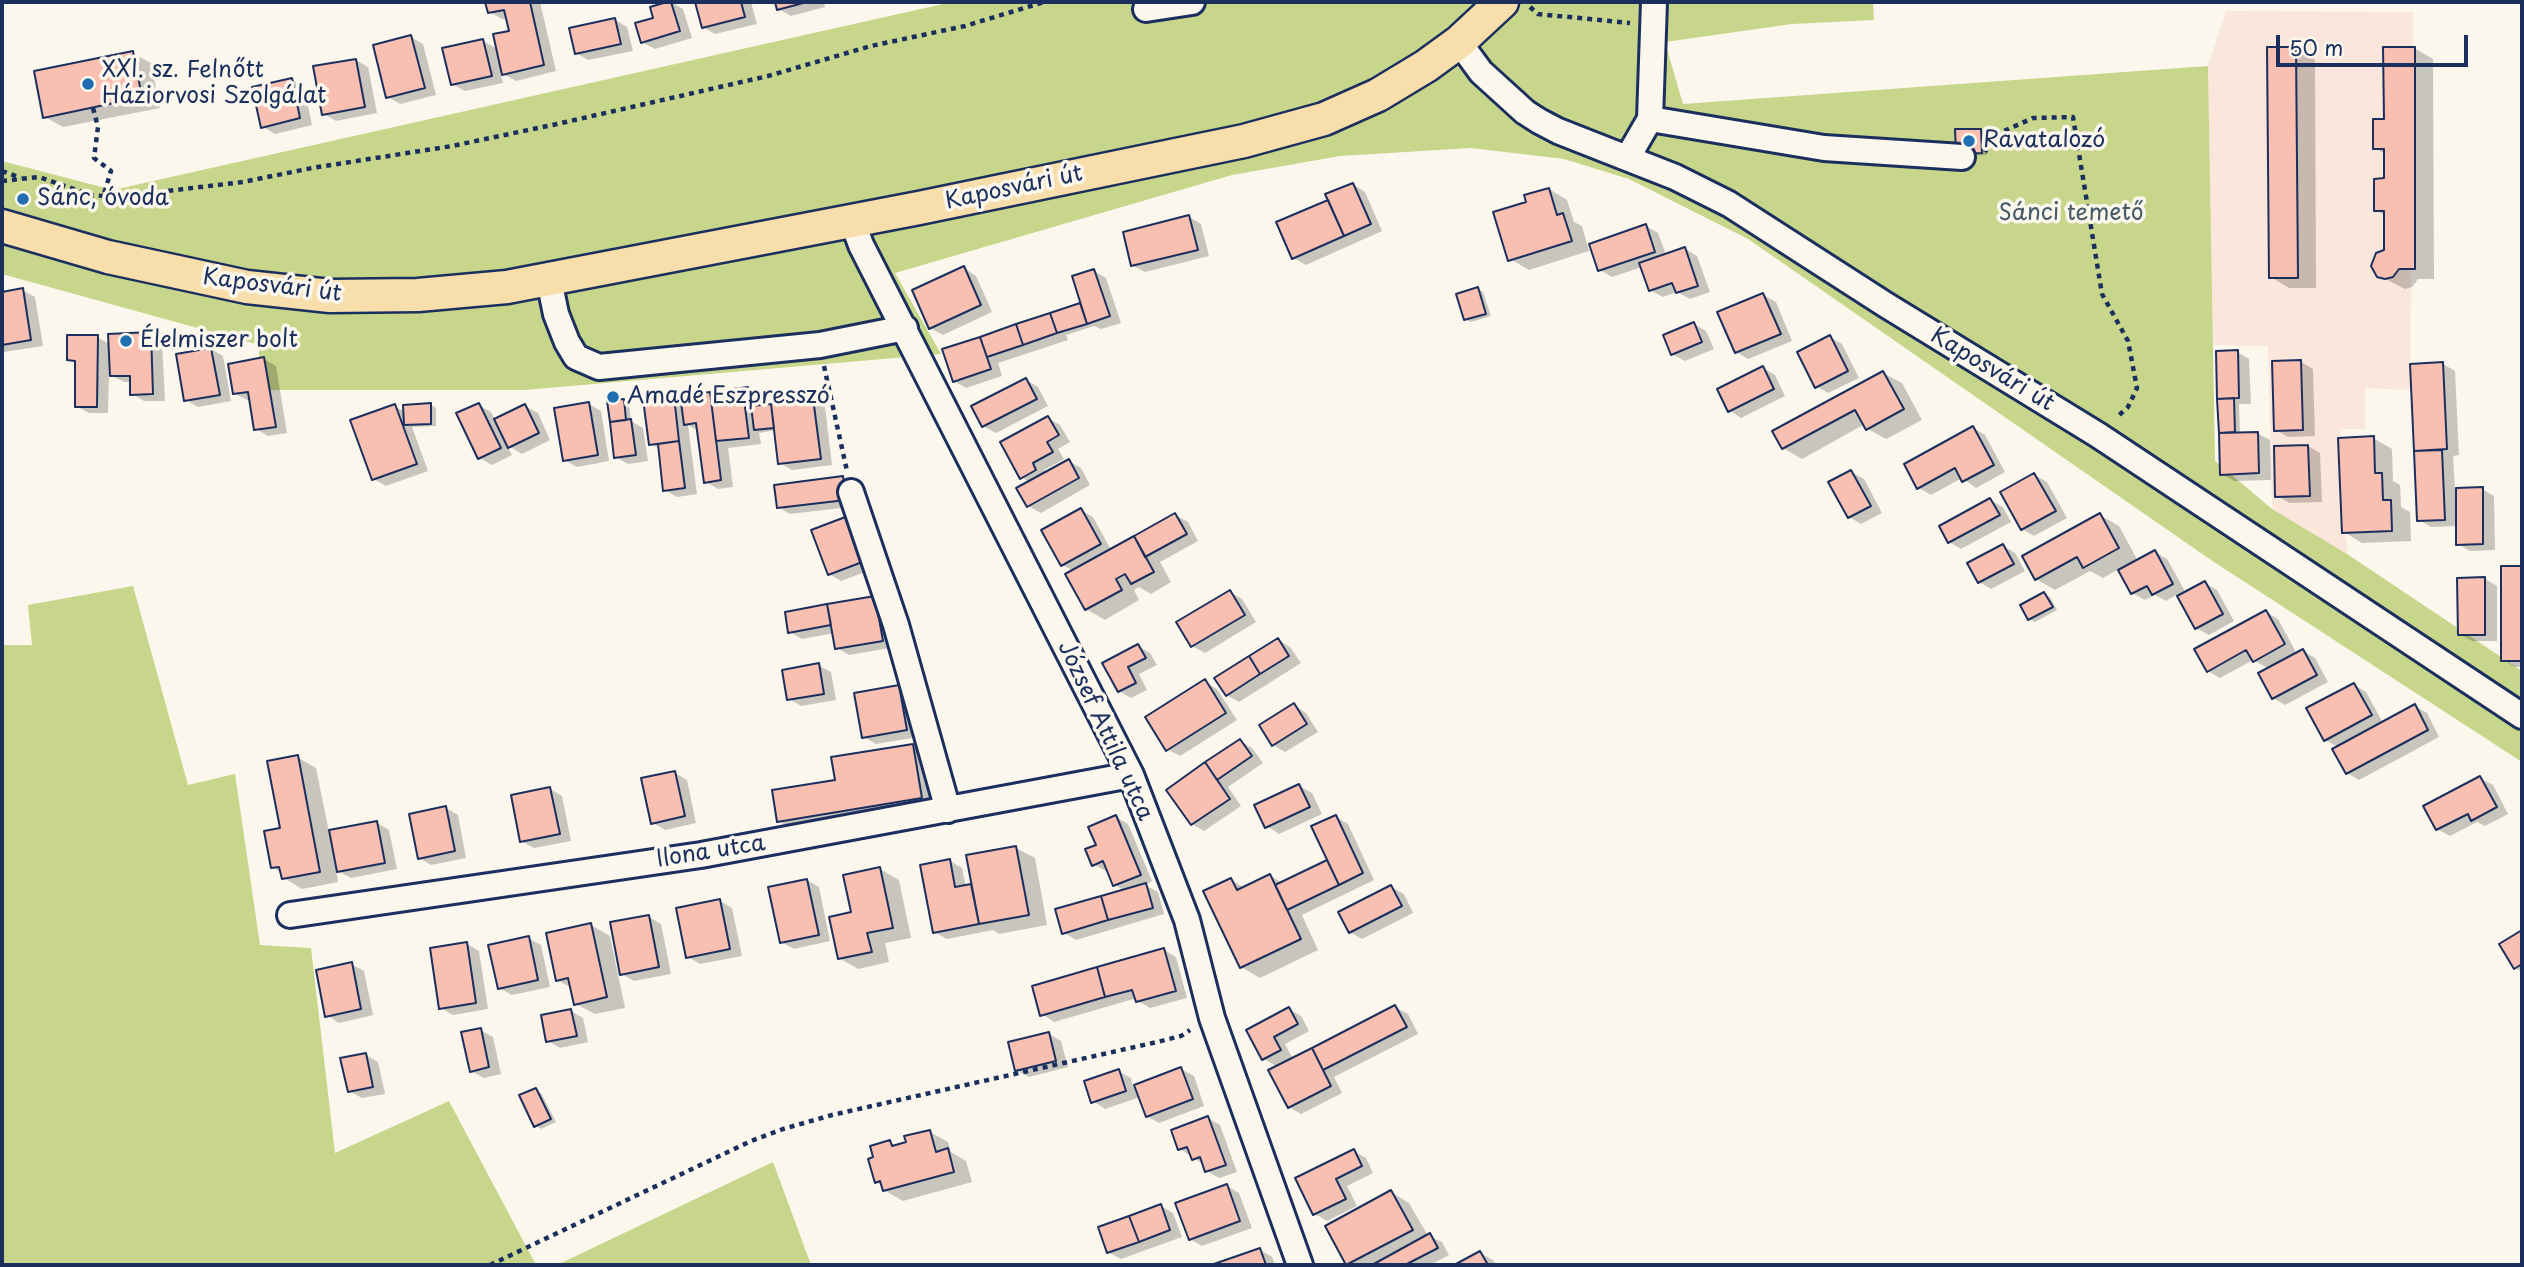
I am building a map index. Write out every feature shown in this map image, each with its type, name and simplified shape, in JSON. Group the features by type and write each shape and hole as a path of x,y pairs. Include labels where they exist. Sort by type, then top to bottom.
{"main road":[{"name":"Kaposvári út","path":"2,226 108,257 247,287 330,296 473,291 852,220 1244,141 1324,119 1395,85 1459,42 1502,2"}],"street":[{"path":"1146,9 1192,2"},
{"path":"1628,157 1650,119 1653,13"},
{"name":"Kaposvári út","path":"1459,42 1481,72 1525,112 1558,131 1675,177 1729,204 1886,305 2098,435 2522,716"},
{"path":"1650,119 1824,148 1962,157"},
{"name":"József Attila utca","path":"852,220 861,245 1131,775 1187,920 1212,1018 1300,1265"},
{"path":"548,279 556,314 567,342 576,357 599,367 820,345 905,328"},
{"path":"851,492 895,625 948,810"},
{"name":"Ilona utca","path":"289,915 701,855 1131,775"}],"path":[{"path":"2,181 39,177 103,197 243,182 452,146 558,124 768,76 871,46 965,26 1044,2"},
{"path":"1524,2 1538,14 1653,13"},
{"path":"93,108 98,127 94,158 111,171 103,197"},
{"path":"1962,157 1982,156 1995,135 2034,118 2073,117 2102,294 2128,341 2137,388 2128,407 2098,435"},
{"path":"2,172 22,178"},
{"path":"820,345 851,492"},
{"path":"490,1265 751,1141 783,1129 832,1115 1181,1036 1212,1018"}],"shaded area":[{"path":"2226,11 2413,12 2410,390 2365,388 2365,429 2340,429 2347,554 2272,509 2268,346 2213,345 2208,66"}],"green space":[{"name":"Sánci temető","path":"952,2 1873,2 1874,20 1792,24 1665,42 1683,104 2208,66 2215,461 2272,509 2347,554 2522,671 2522,762 2211,560 1748,239 1629,179 1564,159 1471,148 1340,156 1232,175 895,273 941,354 524,390 259,390 259,345 2,274 2,161 113,190"},
{"path":"133,586 188,785 235,774 260,945 311,948 335,1153 449,1101 536,1265 2,1265 2,645 32,645 28,605"},
{"path":"773,1162 811,1265 557,1265"}],"building":[{"path":"485,2 530,2 544,65 502,75 493,34 509,31 504,10 488,13"},
{"path":"671,2 680,31 641,43 635,23 653,18 650,7"},
{"path":"695,2 741,2 745,17 702,28"},
{"path":"775,2 807,2 777,10"},
{"path":"615,18 621,44 575,54 569,28"},
{"path":"411,35 425,88 386,98 373,45"},
{"path":"483,39 492,76 451,85 442,48"},
{"path":"2267,47 2296,47 2298,278 2269,278"},
{"path":"2383,47 2415,47 2415,269 2399,269 2393,277 2385,279 2377,277 2371,266 2376,253 2384,250 2384,211 2374,211 2374,179 2384,178 2384,149 2373,149 2373,119 2384,119"},
{"name":"XXI. sz. Felnőtt Háziorvosi Szolgálat","path":"133,51 142,97 43,118 34,71"},
{"path":"356,59 365,107 322,115 313,66"},
{"path":"292,78 300,118 261,128 252,87"},
{"name":"Ravatalozó","path":"1955,129 1981,129 1982,153 1956,154"},
{"path":"1353,183 1371,224 1344,236 1325,194"},
{"path":"1549,188 1557,215 1563,213 1572,241 1508,261 1493,212 1526,202 1524,195"},
{"path":"1328,200 1344,236 1292,259 1276,222"},
{"path":"1189,215 1198,250 1131,266 1123,232"},
{"path":"1646,224 1655,252 1598,271 1589,244"},
{"path":"1685,247 1698,286 1676,293 1672,283 1649,291 1639,263"},
{"path":"964,266 981,305 929,329 912,290"},
{"path":"1094,269 1110,316 1087,324 1072,276"},
{"path":"1478,287 1486,314 1464,320 1456,294"},
{"path":"23,288 31,340 2,345 2,292"},
{"path":"1763,293 1781,334 1735,353 1717,312"},
{"path":"1080,303 1087,324 1057,333 1050,313"},
{"path":"1050,313 1057,333 1023,345 1016,324"},
{"path":"1694,322 1702,342 1671,355 1663,335"},
{"path":"1016,324 1023,345 987,357 980,337"},
{"path":"151,332 153,394 130,395 130,376 110,376 108,334"},
{"path":"67,335 98,335 97,407 75,407 75,361 67,360"},
{"path":"1830,335 1848,371 1815,388 1797,352"},
{"path":"980,337 991,369 953,382 942,349"},
{"path":"211,348 220,395 184,401 176,354"},
{"path":"2238,350 2239,398 2217,399 2216,351"},
{"path":"264,357 276,427 254,430 248,392 233,394 228,364"},
{"path":"2301,360 2303,430 2274,431 2272,361"},
{"path":"2443,362 2447,449 2414,451 2410,364"},
{"path":"1763,366 1774,389 1728,412 1717,389"},
{"path":"1883,371 1904,409 1866,430 1855,410 1782,449 1772,431"},
{"path":"1026,378 1037,399 982,427 971,406"},
{"path":"748,387 751,406 745,407 749,438 716,441 710,392"},
{"path":"710,392 721,480 704,483 696,423 684,425 680,395"},
{"path":"674,396 679,441 649,445 643,399"},
{"path":"813,398 821,459 778,464 771,404"},
{"path":"2234,398 2235,432 2219,433 2217,399"},
{"path":"624,399 626,420 610,422 607,401"},
{"path":"589,402 598,455 563,461 554,408"},
{"path":"431,403 431,424 404,425 403,405"},
{"path":"479,403 501,448 478,459 456,413"},
{"path":"395,404 417,464 372,480 350,420"},
{"path":"525,404 539,433 508,448 494,419"},
{"path":"771,404 774,428 754,430 751,406"},
{"path":"1048,416 1059,435 1047,442 1053,452 1033,463 1036,470 1020,479 1000,442"},
{"path":"631,419 636,455 614,458 610,422"},
{"path":"1973,426 1994,465 1962,482 1955,468 1917,489 1904,464"},
{"path":"2258,432 2259,473 2220,475 2219,433"},
{"path":"2374,436 2375,473 2382,473 2383,500 2391,500 2392,531 2342,533 2338,438"},
{"path":"679,441 685,488 663,491 658,444"},
{"path":"2308,445 2310,496 2275,497 2274,446"},
{"path":"2442,450 2445,520 2417,521 2414,451"},
{"path":"1069,459 1079,478 1027,507 1016,488"},
{"path":"1851,470 1871,506 1848,518 1828,482"},
{"path":"2034,473 2056,511 2021,530 2000,492"},
{"path":"843,476 846,500 777,508 774,485"},
{"path":"2483,487 2483,544 2456,545 2456,488"},
{"path":"1990,498 2000,515 1948,543 1939,526"},
{"path":"1081,508 1101,544 1061,566 1041,530"},
{"path":"1175,513 1187,534 1145,557 1134,536"},
{"path":"2100,513 2119,548 2083,568 2077,557 2035,580 2022,556"},
{"path":"848,516 865,561 828,575 811,530"},
{"path":"1134,536 1154,572 1131,584 1125,574 1116,579 1122,590 1085,610 1065,574"},
{"path":"2003,544 2014,564 1978,583 1967,563"},
{"path":"2155,550 2173,584 2152,595 2147,586 2131,594 2118,570"},
{"path":"2501,566 2522,566 2522,661 2501,661"},
{"path":"2485,577 2485,635 2458,635 2457,578"},
{"path":"2205,581 2223,614 2195,629 2177,596"},
{"path":"1230,590 1245,615 1191,647 1176,622"},
{"path":"2044,592 2053,607 2028,620 2020,605"},
{"path":"875,596 883,641 835,649 827,604"},
{"path":"827,604 831,625 788,633 785,612"},
{"path":"2266,610 2285,644 2253,662 2246,650 2207,672 2194,649"},
{"path":"1278,638 1289,656 1260,674 1249,656"},
{"path":"1138,644 1146,658 1128,667 1136,683 1118,692 1102,663"},
{"path":"2303,649 2317,675 2272,699 2258,673"},
{"path":"1249,656 1260,674 1226,696 1214,678"},
{"path":"819,663 824,694 787,700 782,670"},
{"path":"1205,679 1226,713 1166,751 1145,717"},
{"path":"2354,683 2372,715 2324,741 2306,708"},
{"path":"899,685 907,730 862,738 854,693"},
{"path":"1294,703 1307,724 1272,746 1259,725"},
{"path":"2415,704 2428,730 2346,774 2332,749"},
{"path":"1240,739 1252,756 1217,780 1205,762"},
{"path":"913,744 922,798 777,822 772,790 835,780 831,757"},
{"path":"298,755 320,872 282,879 279,867 271,868 264,831 280,828 267,761"},
{"path":"1205,762 1230,799 1191,825 1166,790"},
{"path":"675,771 685,816 651,824 641,778"},
{"path":"2480,776 2497,807 2471,821 2468,814 2436,830 2423,806"},
{"path":"1299,784 1310,807 1265,828 1254,805"},
{"path":"550,787 560,834 520,842 511,795"},
{"path":"446,806 455,851 418,859 409,814"},
{"path":"1116,815 1141,875 1113,886 1103,861 1092,866 1085,849 1096,845 1088,827"},
{"path":"1336,815 1363,873 1339,885 1311,826"},
{"path":"377,821 385,863 337,872 329,830"},
{"path":"1016,846 1029,915 979,924 966,855"},
{"path":"950,859 955,887 971,884 979,924 933,933 920,865"},
{"path":"1327,860 1339,885 1287,910 1275,885"},
{"path":"880,867 893,928 867,933 872,952 838,959 829,917 851,912 843,875"},
{"path":"1270,874 1301,939 1240,968 1203,891 1231,878 1237,890"},
{"path":"807,879 819,935 780,943 768,887"},
{"path":"1146,883 1153,908 1108,920 1101,896"},
{"path":"1391,885 1402,906 1349,933 1338,912"},
{"path":"1101,896 1108,920 1062,934 1055,909"},
{"path":"720,899 730,949 686,958 676,908"},
{"path":"649,915 659,967 620,975 610,922"},
{"path":"591,923 607,997 574,1005 568,978 556,981 546,933"},
{"path":"2522,930 2522,964 2514,969 2499,944"},
{"path":"529,936 538,980 498,989 488,945"},
{"path":"467,942 476,1003 439,1009 430,948"},
{"path":"1164,948 1176,991 1136,1002 1132,990 1105,997 1097,967"},
{"path":"352,962 361,1009 325,1017 316,970"},
{"path":"1097,967 1105,997 1040,1016 1032,986"},
{"path":"1395,1005 1407,1027 1323,1070 1312,1048"},
{"path":"1289,1007 1298,1024 1274,1037 1281,1050 1262,1060 1246,1030"},
{"path":"571,1009 577,1036 546,1042 541,1015"},
{"path":"481,1028 489,1067 470,1072 461,1032"},
{"path":"1049,1032 1056,1061 1015,1071 1008,1042"},
{"path":"1312,1048 1331,1086 1288,1108 1268,1070"},
{"path":"366,1053 373,1087 348,1092 340,1058"},
{"path":"1181,1067 1193,1099 1146,1117 1134,1085"},
{"path":"1119,1069 1126,1091 1091,1103 1084,1081"},
{"path":"536,1088 551,1119 534,1127 519,1095"},
{"path":"1208,1116 1226,1165 1205,1172 1200,1157 1192,1160 1187,1147 1178,1150 1171,1130"},
{"path":"930,1130 936,1152 948,1148 954,1172 883,1191 880,1181 875,1183 868,1159 873,1157 870,1146 890,1140 892,1146 906,1142 904,1136"},
{"path":"1354,1149 1362,1166 1336,1179 1346,1199 1313,1215 1295,1178"},
{"path":"1227,1184 1240,1221 1189,1240 1175,1203"},
{"path":"1391,1190 1413,1230 1346,1265 1325,1226"},
{"path":"1161,1204 1170,1230 1139,1242 1129,1216"},
{"path":"1129,1216 1139,1242 1107,1253 1098,1227"},
{"path":"1430,1233 1438,1248 1405,1265 1372,1265"},
{"path":"1260,1248 1266,1265 1211,1265"},
{"path":"1480,1251 1488,1265 1454,1265"}],"place":[{"name":"XXI. sz. Felnőtt Háziorvosi Szolgálat","path":"88,84"},
{"name":"Ravatalozó","path":"1969,141"},
{"name":"Sánc, óvoda","path":"23,199"},
{"name":"Élelmiszer bolt","path":"126,341"},
{"name":"Amadé Eszpresszó","path":"613,397"}]}
